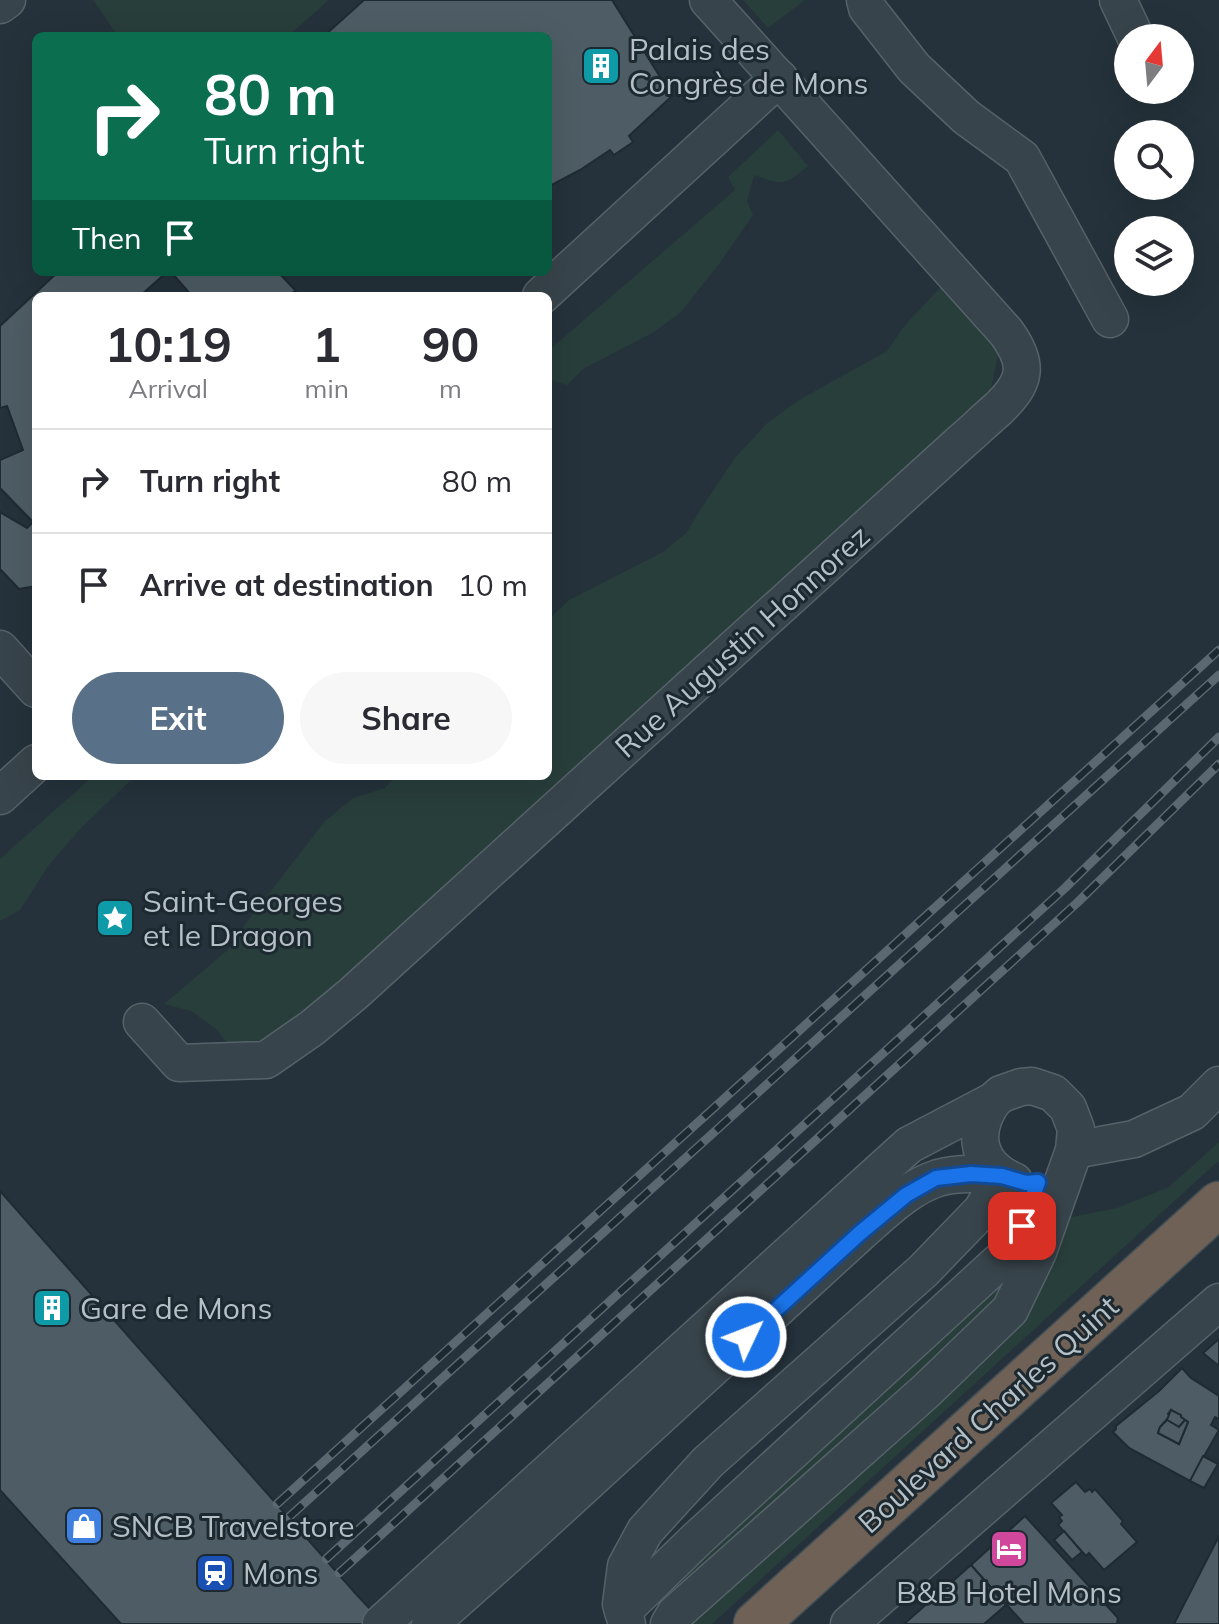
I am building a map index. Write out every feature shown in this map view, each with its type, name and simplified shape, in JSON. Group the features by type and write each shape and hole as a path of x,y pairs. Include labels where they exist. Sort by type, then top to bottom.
{"highway":[{"name":"Boulevard Charles Quint","path":"756,1624 1219,1204"}],"street":[{"path":"0,5 7,0"},
{"name":"Rue Augustin Honnorez","path":"142,1022 179,1063 266,1060 312,1028 1015,391 1022,371 1021,360 1006,332 708,0"},
{"path":"865,0 867,8 914,68 966,117 1022,158 1110,319"},
{"path":"1118,0 1129,24"},
{"path":"545,292 779,78"},
{"path":"0,649 32,685"},
{"path":"0,796 32,767"},
{"path":"1074,1150 1134,1139 1192,1112 1219,1085"},
{"path":"381,1624 909,1145 1011,1089 1032,1086 1053,1093 1073,1118 1076,1129 1074,1150 1038,1252 1010,1310 926,1391 675,1614 669,1624"},
{"path":"993,1101 984,1113 979,1141 983,1155 1002,1176"},
{"path":"430,1624 860,1233 906,1195 936,1178 971,1174 1002,1176 1026,1183 1038,1182 1060,1171 1074,1150"},
{"path":"625,1617 621,1604 626,1566 645,1531 708,1462 923,1271 982,1210 1002,1176"},
{"path":"625,1617 697,1539 1014,1248 1038,1182"},
{"path":"849,1624 1219,1302"}],"green space":[{"path":"93,0 329,0 293,32 115,32"},
{"path":"743,0 805,0 768,28"},
{"path":"778,130 808,166 782,182 754,175 747,201 753,215 681,312 654,332 583,369 567,385 552,380 552,348 735,190 728,177"},
{"path":"941,287 999,350 991,389 338,985 257,1045 230,1046 216,1029 191,1011 164,1004 229,949 325,821 353,798 385,788 392,780 552,780 552,616 569,600 663,552 687,532 735,458 766,424 799,400 887,351 905,325"},
{"path":"89,780 131,780 80,829 48,866 20,910 0,921 0,859"},
{"path":"1219,1142 1219,1162 712,1624 683,1624 1013,1326 1067,1218 1117,1208 1169,1187"},
{"path":"1002,1278 1006,1293 961,1340 661,1608 665,1591"}],"building":[{"name":"Palais des Congrès de Mons","path":"364,0 612,0 672,96 629,136 633,142 614,155 610,150 552,185 552,32 328,32"},
{"path":"54,276 162,276 144,292 37,292"},
{"path":"174,276 282,276 296,291 294,292 188,292"},
{"path":"32,296 32,521 0,488 0,460 23,450 7,406 0,408 0,326"},
{"path":"0,512 27,528 32,523 32,587 19,589 0,569"},
{"name":"Gare de Mons","path":"0,1191 384,1624 121,1624 0,1490"},
{"path":"1219,1339 1219,1366 1203,1353"},
{"path":"1182,1368 1191,1378 1219,1396 1219,1419 1215,1417 1211,1425 1219,1430 1190,1481 1129,1448 1113,1432 1116,1426","holes":["1171,1410 1188,1422 1179,1444 1158,1433"]},
{"path":"1171,1410 1185,1420 1179,1427 1167,1420"},
{"path":"1167,1420 1179,1427 1185,1420 1188,1422 1179,1444 1158,1433"},
{"path":"1203,1456 1218,1464 1204,1488 1190,1481"},
{"path":"1076,1482 1085,1492 1095,1489 1137,1542 1104,1570 1089,1553 1086,1556 1058,1525 1062,1515 1051,1503"},
{"path":"1025,1516 1118,1618 1117,1624 1024,1624 971,1565"},
{"path":"1064,1531 1082,1552 1072,1560 1054,1540"},
{"path":"1219,1536 1219,1624 1174,1624"},
{"path":"971,1565 1006,1605 984,1624 904,1624"}],"railway":[{"path":"277,1504 1219,650"},
{"path":"289,1517 1219,675"},
{"path":"326,1559 1065,888 1219,737"},
{"path":"339,1573 1078,902 1219,764"}],"place":[{"name":"Palais des Congrès de Mons","path":"601,66"},
{"name":"Saint-Georges et le Dragon","path":"115,918"},
{"name":"Gare de Mons","path":"52,1308"},
{"name":"SNCB Travelstore","path":"84,1526"},
{"name":"B&B Hotel Mons","path":"1009,1549"},
{"name":"Mons","path":"215,1573"}],"route":[{"path":"746,1337 860,1233 906,1195 936,1178 971,1174 1002,1176 1026,1183 1038,1182 1022,1226"}]}
